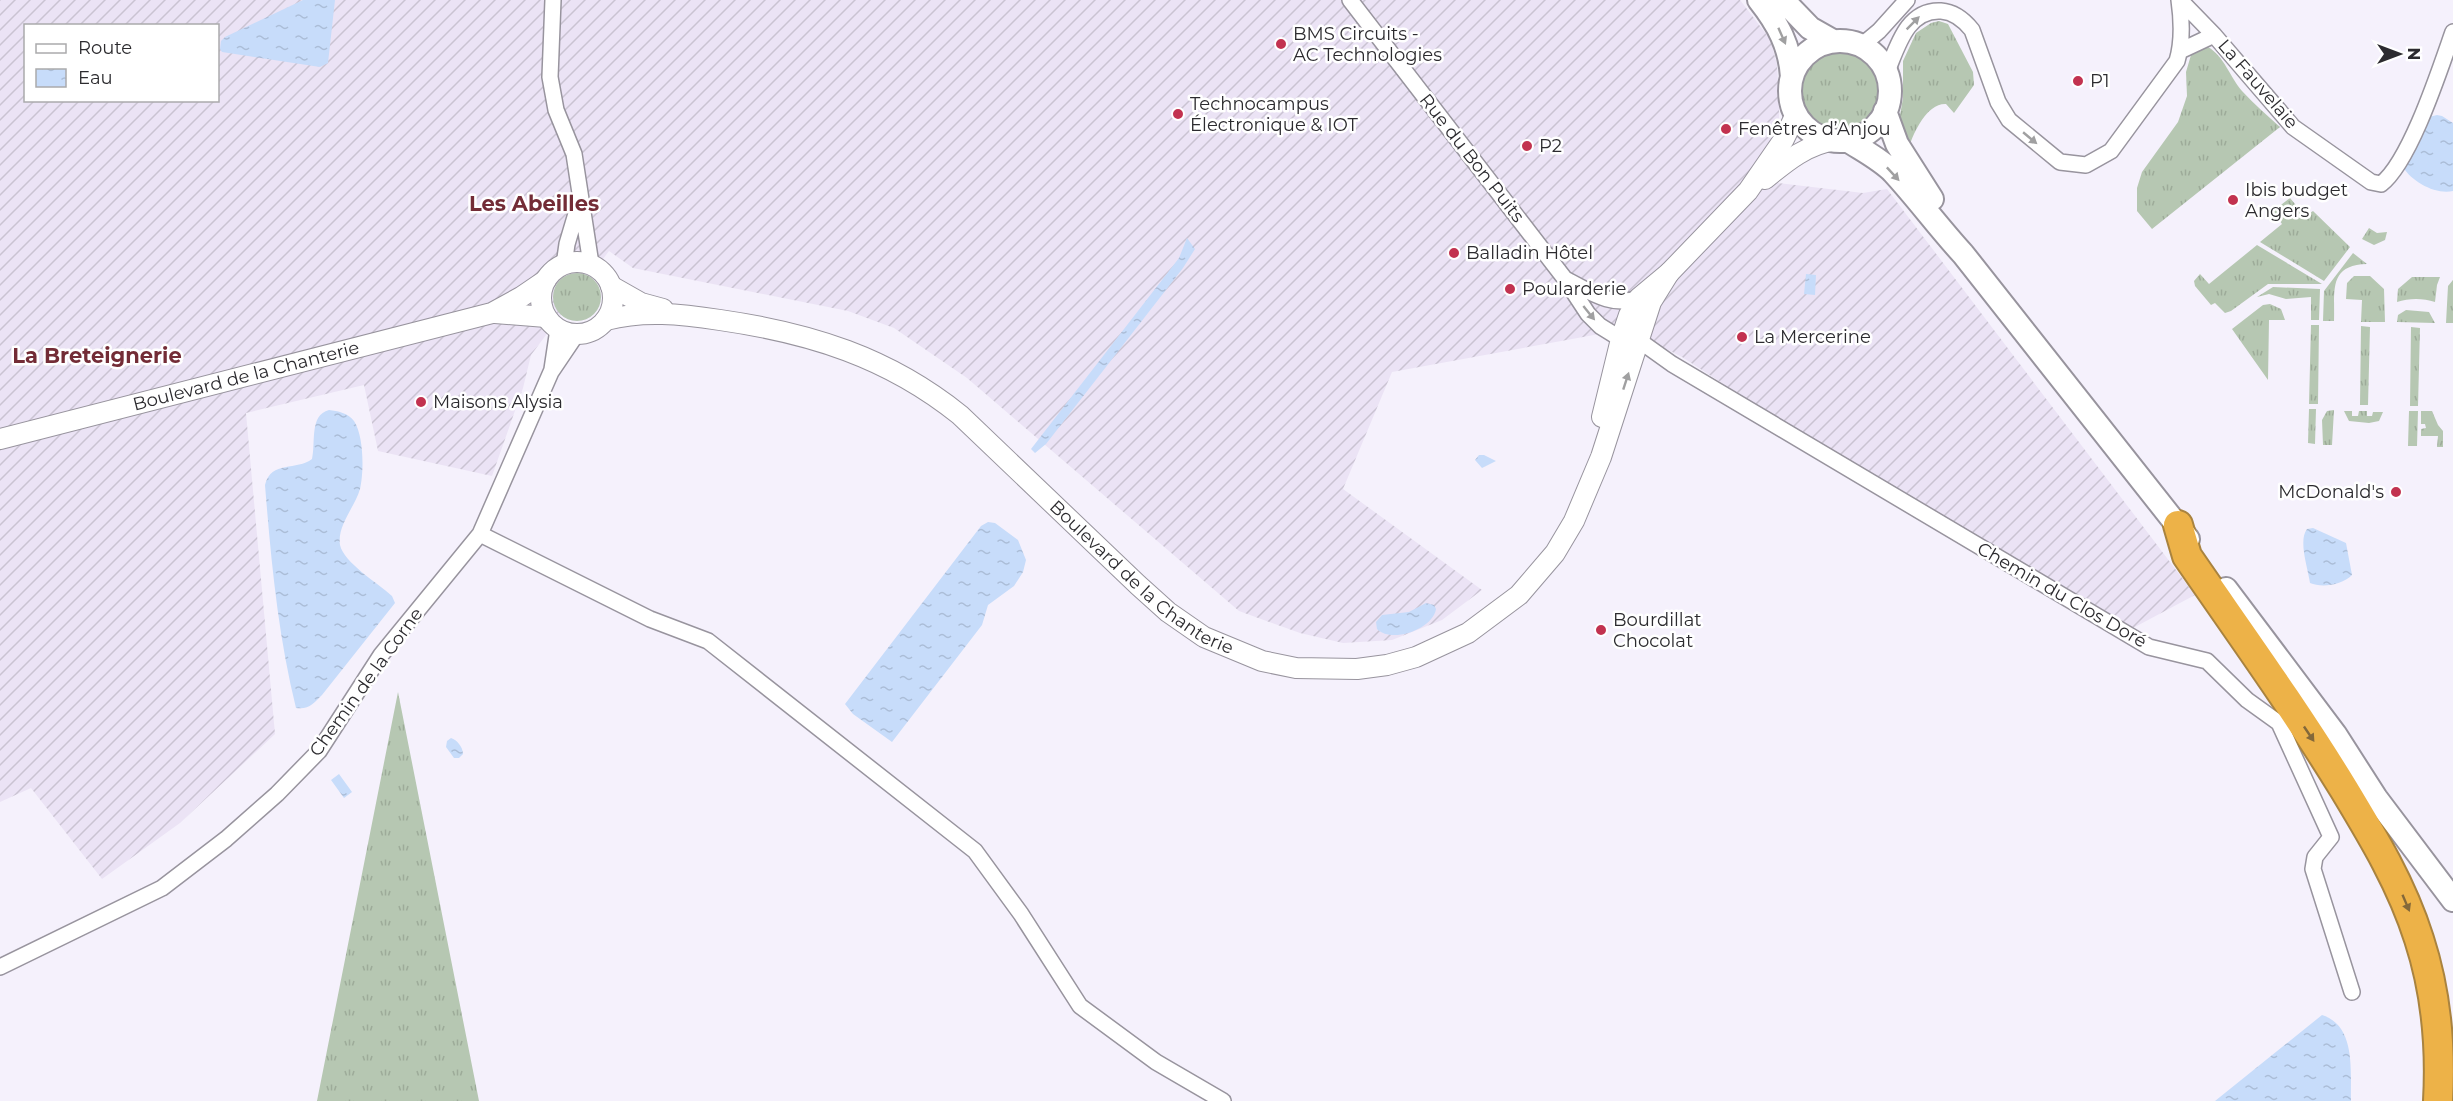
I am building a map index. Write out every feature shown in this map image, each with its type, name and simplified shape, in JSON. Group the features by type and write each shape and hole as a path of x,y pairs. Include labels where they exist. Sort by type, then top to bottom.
{"highway":[{"path":"2178,525 2187,556 2325,758 2375,840 2407,905 2428,972 2434,1007 2438,1035 2438,1101"}],"main road":[{"path":"1759,0 1781,33 1790,56 1791,96 1796,114 1812,132 1841,140 1876,158 1892,171 1932,220 1964,254 2178,525 2335,734 2376,798 2452,899"},
{"path":"1783,0 1809,28 1833,41 1861,46 1876,57 1887,74 1889,93 1885,111 1870,130 1841,140"},
{"path":"1792,77 1798,63 1809,51 1833,41"},
{"path":"1885,111 1897,144 1942,213 1964,254"}],"street":[{"path":"552,0 550,77 556,111 574,154 591,264"},
{"name":"Rue du Bon Puits","path":"1350,0 1565,279 1588,314 1600,326 1630,341"},
{"path":"1861,46 1879,32 1907,0"},
{"path":"1887,74 1903,35 1913,21 1919,16 1935,11 1953,14 1967,23 1972,30 1998,102 2009,120 2060,162 2086,165 2111,151 2176,62 2180,51 2182,24 2180,0"},
{"name":"La Fauvelaie","path":"2180,0 2214,34 2293,127 2371,182 2381,184 2389,178 2416,130 2453,32"},
{"path":"2180,51 2214,34"},
{"path":"1748,191 1784,139 1796,114"},
{"path":"1748,191 1799,152 1813,145 1841,140"},
{"name":"Boulevard de la Chanterie","path":"1630,341 1629,315 1639,298 1669,273 1748,191"},
{"path":"564,265 567,244 580,201"},
{"path":"577,262 591,264 611,286 613,298 611,310 606,320 598,328 560,327 541,304 546,280 564,265 577,262"},
{"name":"Boulevard de la Chanterie","path":"611,286 641,303 680,314 805,336 860,355 889,368 943,401 982,434 1138,585 1189,628 1204,637 1262,662 1296,668 1357,669 1387,665 1416,657 1468,633 1519,595 1555,553 1574,521 1584,495 1630,341 1669,273"},
{"path":"1565,279 1600,298 1626,303 1639,298"},
{"name":"Boulevard de la Chanterie","path":"492,313 546,280"},
{"name":"Boulevard de la Chanterie","path":"0,439 492,313 524,313 560,327"},
{"name":"Boulevard de la Chanterie","path":"606,320 628,314 680,314"},
{"name":"Chemin de la Corne","path":"0,968 162,888 226,839 277,794 319,751 381,656 480,534 551,372 560,327"},
{"name":"Chemin du Clos Doré","path":"1630,341 2149,647 2207,661 2247,700 2279,723 2331,837 2315,857 2313,869 2352,992"},
{"path":"480,534 650,620 708,642 975,850 1021,914 1080,1006 1156,1062 1223,1101"}],"shaded area":[{"path":"0,0 1740,0 1770,39 1777,64 1779,102 1779,124 1765,151 1744,179 1863,193 1887,189 2195,595 2133,628 1994,560 1682,357 1627,329 1392,372 1343,489 1482,590 1442,620 1392,640 1343,643 1300,633 1239,611 967,378 894,328 848,311 633,268 609,251 531,355 523,388 492,476 378,451 364,385 246,413 275,734 180,823 102,879 31,788 0,802"}],"green space":[{"path":"1939,21 1948,24 1973,72 1974,85 1954,113 1946,104 1939,105 1927,113 1909,147 1899,121 1903,98 1903,61 1916,33 1931,23"},
{"path":"2208,47 2223,61 2242,91 2280,127 2152,229 2137,211 2137,188 2142,172 2178,122 2187,96 2186,72 2191,55"},
{"path":"1832,49 1848,49 1863,56 1874,67 1881,82 1878,106 1869,119 1848,131 1832,131 1817,124 1806,113 1799,98 1799,82 1806,67 1817,56"},
{"path":"2290,198 2305,216 2313,211 2350,247 2324,281 2260,242 2282,224 2273,211"},
{"path":"2369,228 2377,233 2387,232 2385,240 2374,245 2362,239"},
{"path":"2257,245 2322,284 2268,284 2225,313 2215,303 2211,305 2195,286 2194,281 2200,274 2209,284"},
{"path":"2353,253 2367,264 2346,269 2340,275 2336,282 2334,321 2323,321 2324,291"},
{"path":"572,273 582,273 594,280 601,292 601,302 594,314 582,321 572,321 557,310 553,302 553,292 564,277"},
{"path":"2354,276 2370,276 2384,289 2385,322 2361,322 2362,300 2346,299 2347,283"},
{"path":"2412,277 2440,277 2435,302 2416,299 2397,302 2398,289"},
{"path":"2453,280 2453,323 2446,323 2448,286"},
{"path":"2273,287 2320,289 2319,320 2311,320 2311,297 2286,299 2269,294 2257,297"},
{"path":"2270,304 2281,309 2285,320 2269,320 2268,380 2232,329 2263,305"},
{"path":"2406,310 2429,312 2435,323 2397,322 2398,315"},
{"path":"2311,325 2319,325 2318,404 2309,404"},
{"path":"2361,326 2370,327 2368,405 2360,405"},
{"path":"2411,327 2420,328 2418,406 2410,406"},
{"path":"2309,409 2316,409 2315,444 2308,443"},
{"path":"2334,410 2332,445 2323,445 2322,420 2327,411"},
{"path":"2344,411 2352,411 2352,416 2358,416 2359,411 2367,411 2367,416 2372,416 2373,412 2383,412 2379,421 2369,423 2349,421"},
{"path":"2409,411 2418,411 2417,446 2408,446"},
{"path":"2421,411 2432,411 2443,431 2443,447 2437,447 2438,436 2421,436 2421,429 2426,428 2425,424 2421,424"},
{"path":"398,692 479,1101 317,1101"}],"water":[{"path":"303,0 335,0 328,63 320,67 222,52 220,49 221,41 225,37"},
{"path":"2437,115 2453,123 2453,191 2439,191 2425,186 2412,178 2403,167 2429,117"},
{"path":"1187,238 1195,249 1183,268 1046,444 1035,453 1031,449 1179,258"},
{"path":"1806,274 1816,275 1815,295 1804,294"},
{"path":"329,410 346,414 352,418 360,436 362,454 360,489 341,530 340,545 348,559 392,596 395,603 322,695 308,707 296,708 280,625 265,485 273,472 306,463 312,459 316,423 323,413"},
{"path":"1479,455 1496,461 1482,468 1475,460"},
{"path":"988,522 995,523 1018,540 1026,560 1023,572 1014,586 988,605 982,625 892,742 853,714 845,704 981,526"},
{"path":"2313,528 2346,543 2352,575 2332,585 2310,583 2303,540 2307,529"},
{"path":"1426,603 1434,605 1436,609 1428,623 1420,628 1401,635 1384,633 1377,629 1376,622 1382,615 1409,612"},
{"path":"451,738 462,749 463,754 459,758 454,758 446,747 447,741"},
{"path":"339,774 352,792 344,798 331,780"},
{"path":"2322,1015 2341,1029 2346,1040 2351,1064 2351,1101 2215,1101"}],"place":[{"name":"BMS Circuits - AC Technologies","path":"1281,44"},
{"name":"P1","path":"2078,81"},
{"name":"Technocampus Électronique & IOT","path":"1178,114"},
{"name":"Fenêtres d’Anjou","path":"1726,129"},
{"name":"P2","path":"1527,146"},
{"name":"Ibis budget Angers","path":"2233,200"},
{"name":"Balladin Hôtel","path":"1454,253"},
{"name":"Poularderie","path":"1510,289"},
{"name":"La Mercerine","path":"1742,337"},
{"name":"Maisons Alysia","path":"421,402"},
{"name":"McDonald's","path":"2396,492"},
{"name":"Bourdillat Chocolat","path":"1601,630"}],"district":[{"name":"Les Abeilles","path":"534,204"},
{"name":"La Breteignerie","path":"97,356"}]}
